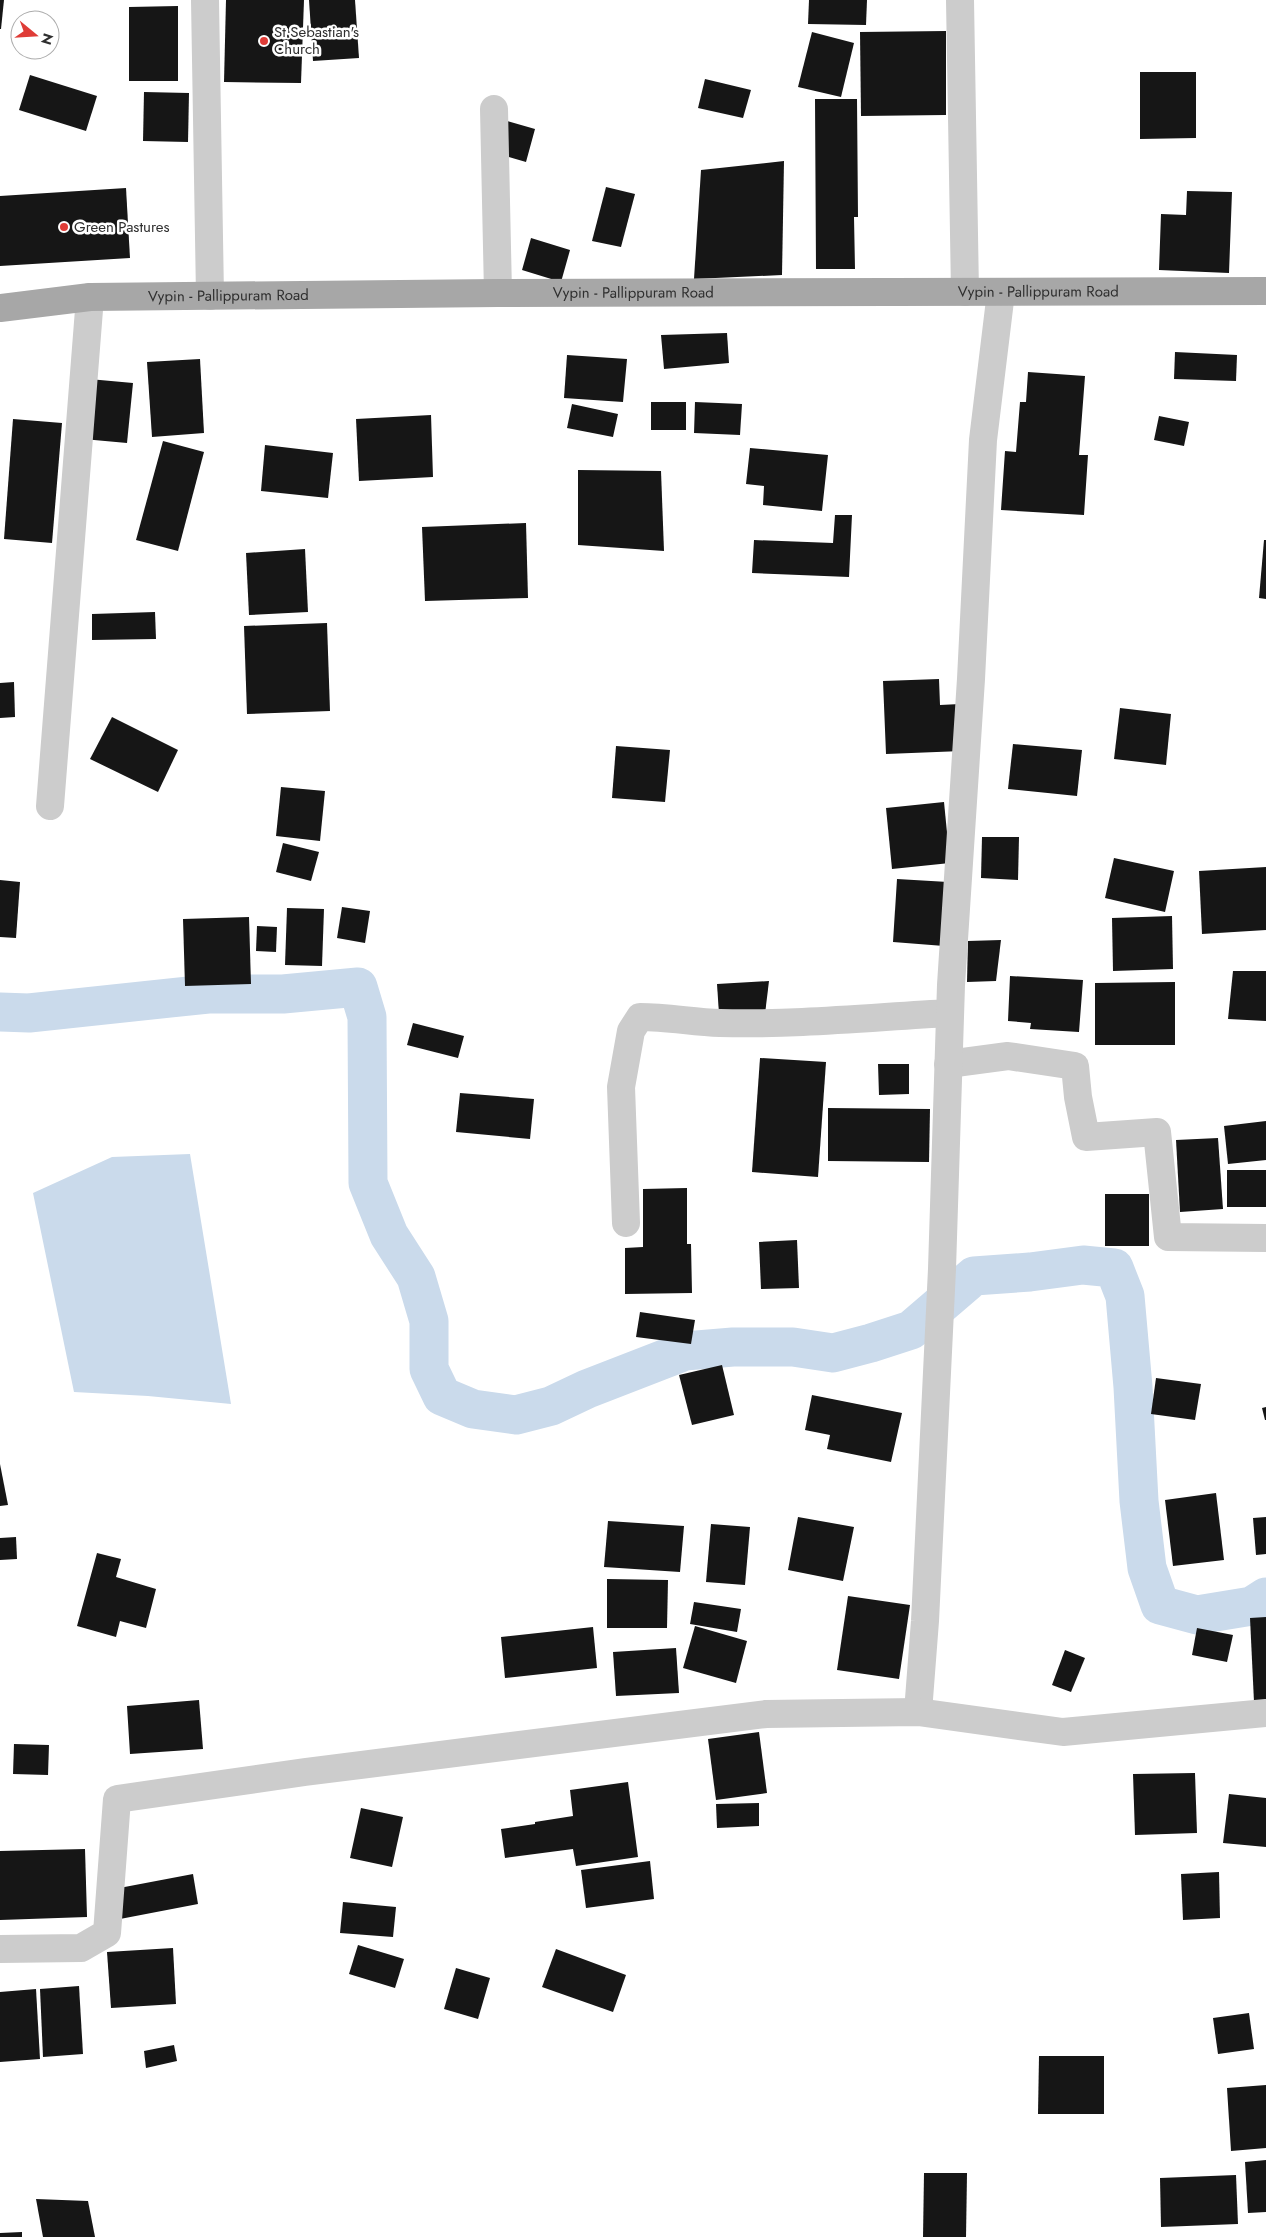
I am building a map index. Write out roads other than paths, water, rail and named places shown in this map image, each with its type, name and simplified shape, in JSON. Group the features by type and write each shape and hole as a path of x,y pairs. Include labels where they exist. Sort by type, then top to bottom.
{"main road":[{"name":"Vypin - Pallippuram Road","path":"0,308 90,297 498,293 1266,291"}],"street":[{"path":"204,0 210,296"},
{"path":"960,0 965,292"},
{"path":"494,109 498,293"},
{"path":"918,1712 925,1621 942,1269 950,1013 971,679 983,440 1001,292"},
{"path":"50,806 90,297"},
{"path":"626,1223 621,1087 631,1031 640,1017 672,1017 729,1022 813,1021 950,1013"},
{"path":"948,1064 1008,1056 1075,1066 1078,1097 1086,1136 1157,1132 1168,1237 1266,1238"},
{"path":"0,1949 81,1948 107,1933 117,1799 305,1772 766,1714 918,1712 1063,1732 1266,1713"}],"water":[{"path":"190,1154 231,1404 148,1396 74,1392 33,1193 112,1157"}],"waterway":[{"path":"0,1012 29,1013 208,994 283,994 358,987 367,1017 368,1183 389,1235 416,1277 429,1321 429,1369 442,1396 473,1409 516,1415 551,1406 587,1389 685,1351 733,1347 793,1347 833,1353 911,1330 974,1276 1030,1272 1083,1265 1114,1268 1125,1296 1133,1387 1139,1501 1147,1568 1160,1605 1197,1615 1252,1606 1266,1597"}],"place":[{"name":"St.Sebastian's Church","path":"264,41"},
{"name":"Green Pastures","path":"64,227"}]}
